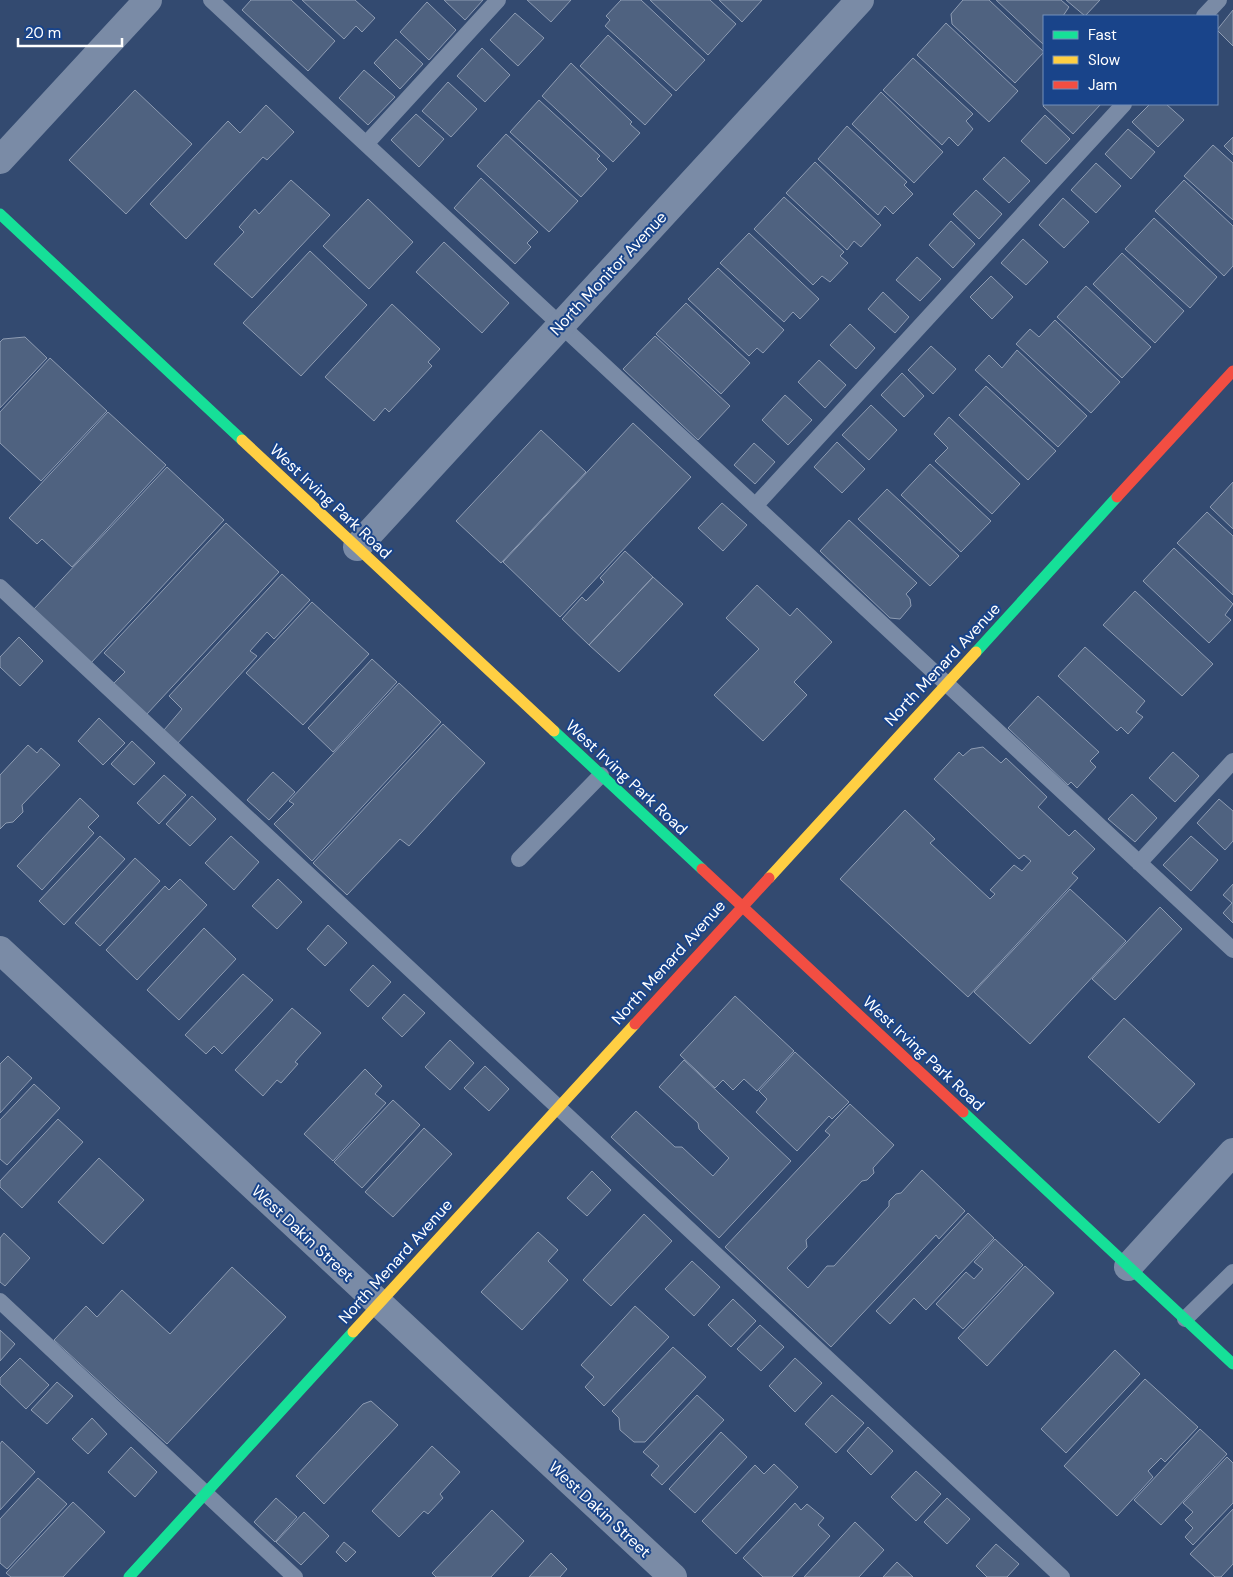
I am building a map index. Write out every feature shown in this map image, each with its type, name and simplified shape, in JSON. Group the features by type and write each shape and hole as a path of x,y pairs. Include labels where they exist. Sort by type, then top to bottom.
{"main road":[{"name":"West Irving Park Road","path":"0,214 1233,1364"},
{"name":"North Menard Avenue","path":"129,1577 741,905 1233,371"}],"street":[{"path":"0,160 148,0"},
{"name":"North Monitor Avenue","path":"357,547 860,0"},
{"name":"West Dakin Street","path":"0,950 673,1577"},
{"path":"1128,1266 1233,1152"}],"lane":[{"path":"211,0 1233,950"},
{"path":"366,144 498,0"},
{"path":"1205,15 1219,0"},
{"path":"755,506 1123,105"},
{"path":"0,587 1062,1577"},
{"path":"1139,863 1233,761"},
{"path":"518,859 601,775"},
{"path":"1185,1319 1233,1272"},
{"path":"0,1301 295,1577"}],"building":[{"path":"251,0 291,0 335,41 308,71 242,10"},
{"path":"302,0 355,0 375,18 362,32 356,26 344,39"},
{"path":"444,0 483,0 465,20"},
{"path":"527,0 571,0 551,22"},
{"path":"621,0 641,0 705,60 676,91 605,26 610,20 606,16"},
{"path":"650,0 710,0 736,24 708,55"},
{"path":"719,0 762,0 742,22"},
{"path":"963,0 989,0 1043,53 1015,83 952,24 951,14"},
{"path":"996,0 1061,0 1069,7 1064,15 1043,15 1043,44"},
{"path":"1066,0 1100,0 1084,15"},
{"path":"427,2 456,30 429,60 400,32"},
{"path":"1233,10 1233,46 1218,29"},
{"path":"515,13 544,38 518,66 490,40"},
{"path":"946,23 1018,91 989,122 917,55"},
{"path":"608,35 672,95 645,125 580,66"},
{"path":"396,39 423,64 400,89 374,63"},
{"path":"482,48 510,75 485,102 457,76"},
{"path":"913,58 973,114 966,121 973,129 958,146 949,137 942,145 883,90"},
{"path":"571,63 632,122 630,124 640,133 613,162 542,96"},
{"path":"364,70 395,97 368,125 339,98"},
{"path":"448,82 477,109 451,137 422,111"},
{"path":"135,90 192,144 126,214 69,160"},
{"path":"881,92 943,152 914,183 852,124"},
{"path":"539,100 600,156 597,159 607,169 581,197 510,132"},
{"path":"266,105 294,132 267,160 263,157 186,239 150,204 228,121 240,133"},
{"path":"1044,105 1100,105 1073,134"},
{"path":"1149,105 1167,105 1184,120 1158,147 1132,122"},
{"path":"416,114 444,139 419,167 391,140"},
{"path":"1045,115 1070,139 1046,164 1021,141"},
{"path":"847,126 907,182 904,185 913,194 893,214 885,206 878,215 818,159"},
{"path":"1128,129 1155,152 1131,179 1105,154"},
{"path":"506,134 578,201 549,232 477,166"},
{"path":"1233,137 1233,155 1224,146"},
{"path":"1213,145 1233,163 1233,220 1184,176"},
{"path":"1004,157 1030,181 1009,203 983,179"},
{"path":"815,162 881,225 861,247 854,241 847,250 786,193"},
{"path":"1096,163 1121,186 1096,213 1071,190"},
{"path":"481,178 538,232 527,243 531,247 515,264 454,208"},
{"path":"291,180 330,215 252,298 214,264 244,232 239,227 255,209 259,214"},
{"path":"1184,180 1233,226 1233,266 1224,276 1155,211"},
{"path":"976,190 1002,214 979,239 953,214"},
{"path":"784,197 844,252 840,256 848,263 830,282 822,276 813,285 754,229"},
{"path":"1063,198 1089,222 1064,248 1039,225"},
{"path":"368,199 413,242 369,289 323,246"},
{"path":"1154,218 1217,277 1190,308 1125,249"},
{"path":"951,221 975,244 953,268 929,245"},
{"path":"749,233 819,299 800,319 793,312 784,322 720,263"},
{"path":"1023,239 1048,262 1026,285 1001,263"},
{"path":"444,242 509,303 482,333 416,272"},
{"path":"310,251 367,305 301,376 243,323"},
{"path":"1122,253 1184,311 1155,343 1093,284"},
{"path":"917,257 941,279 920,301 896,280"},
{"path":"718,268 784,330 763,353 757,348 749,356 688,299"},
{"path":"991,276 1013,297 992,319 970,297"},
{"path":"1086,286 1151,347 1122,378 1057,317"},
{"path":"883,292 909,317 895,333 868,309"},
{"path":"686,303 750,363 721,394 656,334"},
{"path":"392,304 440,349 428,362 432,366 389,412 385,408 374,421 325,377"},
{"path":"1055,320 1120,382 1091,413 1016,344 1030,329 1039,337"},
{"path":"850,324 875,348 856,369 830,345"},
{"path":"655,336 730,406 698,440 623,369"},
{"path":"25,337 47,358 0,408 0,342 3,339"},
{"path":"931,346 956,369 933,394 908,370"},
{"path":"1017,350 1087,416 1058,447 975,370 989,355 1002,368"},
{"path":"50,358 107,411 41,481 0,443 0,412"},
{"path":"819,360 846,385 825,408 798,382"},
{"path":"902,373 924,396 904,417 881,395"},
{"path":"986,386 1056,451 1028,480 959,415"},
{"path":"785,395 812,420 788,445 762,420"},
{"path":"871,405 897,430 869,460 842,435"},
{"path":"108,412 166,465 72,567 42,539 37,544 9,518"},
{"path":"949,417 1020,484 992,514 935,461 948,448 934,434"},
{"path":"633,423 691,477 560,617 503,562"},
{"path":"541,430 586,472 501,563 456,521"},
{"path":"837,442 865,469 842,493 814,467"},
{"path":"754,443 775,462 755,484 734,465"},
{"path":"930,464 991,521 961,552 901,495"},
{"path":"167,467 224,520 91,663 34,609"},
{"path":"1233,482 1233,529 1210,507"},
{"path":"887,489 959,556 930,586 858,519"},
{"path":"722,503 747,525 723,551 698,528"},
{"path":"1207,512 1233,536 1233,595 1177,543"},
{"path":"849,520 917,583 906,594 910,599 911,606 900,619 890,618 820,551"},
{"path":"226,523 279,572 146,715 113,684 125,672 104,653"},
{"path":"1174,548 1233,604 1225,615 1231,620 1209,643 1143,581"},
{"path":"625,551 653,577 589,645 562,619 582,597 586,601 604,582 600,578"},
{"path":"282,574 310,600 274,639 267,632 250,651 257,656 177,744 164,730 182,709 169,696"},
{"path":"653,577 683,604 619,672 589,645"},
{"path":"757,585 790,616 797,608 832,642 794,682 807,695 763,741 714,695 759,649 726,618"},
{"path":"1135,591 1213,664 1182,696 1103,625"},
{"path":"312,602 369,654 303,725 246,673"},
{"path":"19,637 43,661 20,686 0,667 0,657"},
{"path":"1085,647 1145,701 1136,712 1143,717 1128,734 1121,727 1117,731 1058,676"},
{"path":"372,659 397,682 333,752 308,728"},
{"path":"399,683 441,722 312,861 274,824 294,804 289,801"},
{"path":"1038,696 1099,752 1090,761 1096,767 1077,788 1071,782 1068,785 1008,728"},
{"path":"99,718 125,743 103,765 78,741"},
{"path":"443,724 485,763 409,846 400,839 347,895 313,863"},
{"path":"132,741 155,763 134,785 111,764"},
{"path":"28,745 37,753 41,748 60,765 22,805 23,812 13,822 6,823 0,829 0,775"},
{"path":"983,747 1001,763 1006,758 1047,797 1038,807 1069,836 1075,830 1095,849 1072,873 1078,878 968,997 840,879 905,810 935,839 930,843 990,899 995,894 990,890 1014,865 1022,871 1031,861 1024,855 1019,859 934,779 959,752 963,756 971,749"},
{"path":"1173,752 1199,776 1175,802 1149,778"},
{"path":"273,772 295,792 269,820 247,800"},
{"path":"164,775 186,795 159,824 137,803"},
{"path":"1132,794 1157,818 1135,842 1108,819"},
{"path":"192,796 216,819 190,846 166,824"},
{"path":"80,798 99,816 88,827 94,833 42,890 17,866"},
{"path":"1219,799 1233,811 1233,841 1225,850 1197,823"},
{"path":"100,836 125,859 64,925 39,901"},
{"path":"231,836 259,862 234,890 205,863"},
{"path":"1191,836 1218,860 1191,891 1163,865"},
{"path":"135,858 160,881 100,946 75,923"},
{"path":"180,879 207,905 137,980 106,950 165,886 169,890"},
{"path":"278,879 302,902 277,929 252,906"},
{"path":"1233,884 1233,923 1223,913 1232,903 1223,895"},
{"path":"1070,889 1126,941 1030,1044 974,992"},
{"path":"1160,907 1182,929 1115,1000 1092,979"},
{"path":"328,925 347,943 325,966 307,949"},
{"path":"204,928 236,959 179,1020 147,990"},
{"path":"373,965 391,982 368,1007 350,990"},
{"path":"243,974 273,1000 222,1054 214,1046 206,1054 185,1035"},
{"path":"404,994 425,1013 402,1037 382,1018"},
{"path":"735,996 794,1051 757,1091 744,1079 733,1090 723,1080 715,1088 680,1055"},
{"path":"292,1008 321,1033 295,1062 298,1064 281,1083 277,1080 263,1096 235,1070"},
{"path":"1124,1018 1195,1084 1159,1123 1088,1057"},
{"path":"450,1040 474,1063 450,1090 425,1067"},
{"path":"795,1052 849,1102 832,1119 829,1116 797,1151 756,1112 767,1099 759,1091"},
{"path":"8,1056 32,1078 0,1113 0,1064"},
{"path":"684,1060 791,1161 719,1238 611,1137 636,1111 675,1147 682,1147 713,1176 729,1158 699,1129 698,1123 659,1087"},
{"path":"485,1066 509,1089 489,1111 464,1088"},
{"path":"365,1069 382,1086 375,1094 386,1103 333,1161 304,1134"},
{"path":"34,1084 60,1108 7,1165 0,1159 0,1120"},
{"path":"393,1100 420,1125 362,1188 334,1162"},
{"path":"850,1104 894,1145 873,1168 874,1173 867,1180 862,1181 806,1240 807,1247 787,1268 808,1288 827,1266 834,1266 889,1206 889,1201 896,1194 901,1193 922,1170 965,1211 939,1239 936,1235 831,1347 725,1247 830,1135 825,1131"},
{"path":"58,1119 83,1142 22,1208 0,1187 0,1181"},
{"path":"424,1128 452,1154 393,1217 365,1192"},
{"path":"99,1158 144,1200 103,1244 58,1202"},
{"path":"592,1171 611,1190 587,1216 567,1198"},
{"path":"968,1213 994,1238 926,1310 914,1298 890,1324 876,1311"},
{"path":"644,1214 672,1241 611,1306 583,1280"},
{"path":"538,1232 558,1250 548,1261 568,1280 522,1330 481,1292"},
{"path":"4,1233 30,1258 5,1286 0,1282 0,1238"},
{"path":"995,1239 1023,1265 963,1329 936,1304 966,1272 974,1279 983,1269 974,1262"},
{"path":"692,1261 720,1287 694,1316 665,1289"},
{"path":"1025,1266 1054,1293 987,1366 958,1338"},
{"path":"232,1267 286,1317 167,1444 54,1340 86,1306 97,1317 122,1290 170,1334"},
{"path":"733,1299 756,1321 731,1347 708,1325"},
{"path":"635,1306 669,1337 604,1406 585,1387 594,1377 581,1365"},
{"path":"760,1325 784,1347 761,1371 737,1349"},
{"path":"0,1330 15,1344 0,1361"},
{"path":"673,1347 706,1377 645,1442 634,1442 620,1430 619,1418 612,1411"},
{"path":"1115,1350 1140,1374 1066,1453 1041,1429"},
{"path":"20,1358 49,1385 26,1409 0,1384 0,1378"},
{"path":"795,1358 822,1383 795,1412 769,1386"},
{"path":"1145,1379 1198,1427 1165,1462 1161,1458 1148,1471 1153,1477 1117,1516 1064,1466"},
{"path":"57,1382 73,1396 47,1424 31,1410"},
{"path":"697,1395 724,1420 662,1485 651,1475 659,1466 643,1452"},
{"path":"832,1395 864,1423 836,1453 805,1424"},
{"path":"371,1401 398,1425 324,1504 296,1476 363,1404"},
{"path":"92,1418 107,1434 88,1454 72,1439"},
{"path":"868,1427 893,1451 871,1475 847,1451"},
{"path":"1200,1429 1227,1454 1161,1525 1134,1500"},
{"path":"721,1432 747,1457 695,1513 669,1489"},
{"path":"2,1441 35,1472 0,1510 0,1444"},
{"path":"432,1446 460,1472 440,1494 443,1498 428,1514 424,1511 399,1537 372,1511"},
{"path":"131,1447 157,1472 135,1497 108,1472"},
{"path":"1227,1457 1233,1463 1233,1503 1193,1545 1185,1537 1193,1528 1185,1520 1193,1512 1183,1503"},
{"path":"774,1464 798,1487 736,1554 702,1521 755,1465 764,1474"},
{"path":"916,1471 941,1494 916,1521 891,1497"},
{"path":"38,1478 67,1504 7,1569 0,1563 0,1519"},
{"path":"276,1498 297,1517 275,1542 254,1522"},
{"path":"947,1498 970,1519 947,1544 924,1522"},
{"path":"73,1502 105,1532 63,1577 11,1577 6,1573"},
{"path":"795,1503 801,1510 807,1504 824,1518 818,1525 830,1536 792,1577 763,1577 743,1558"},
{"path":"1233,1509 1233,1564 1221,1577 1215,1577 1190,1554"},
{"path":"492,1510 524,1541 491,1577 436,1577 432,1573"},
{"path":"304,1512 329,1536 301,1565 276,1542"},
{"path":"855,1522 884,1550 859,1577 804,1577"},
{"path":"344,1542 356,1552 346,1562 336,1552"},
{"path":"996,1544 1019,1564 1007,1577 987,1577 976,1566"},
{"path":"551,1553 567,1569 560,1577 529,1577"},
{"path":"897,1562 913,1577 883,1577"}],"traffic: fast":[{"path":"0,214 242,440"},
{"path":"976,652 1117,497"},
{"path":"554,731 702,869"},
{"path":"963,1112 1233,1364"},
{"path":"129,1577 353,1332"}],"traffic: slow":[{"path":"242,440 554,731"},
{"path":"769,878 976,652"},
{"path":"353,1332 635,1024"}],"traffic: jam":[{"path":"1117,497 1233,371"},
{"path":"702,869 963,1112"},
{"path":"635,1024 769,878"}]}
